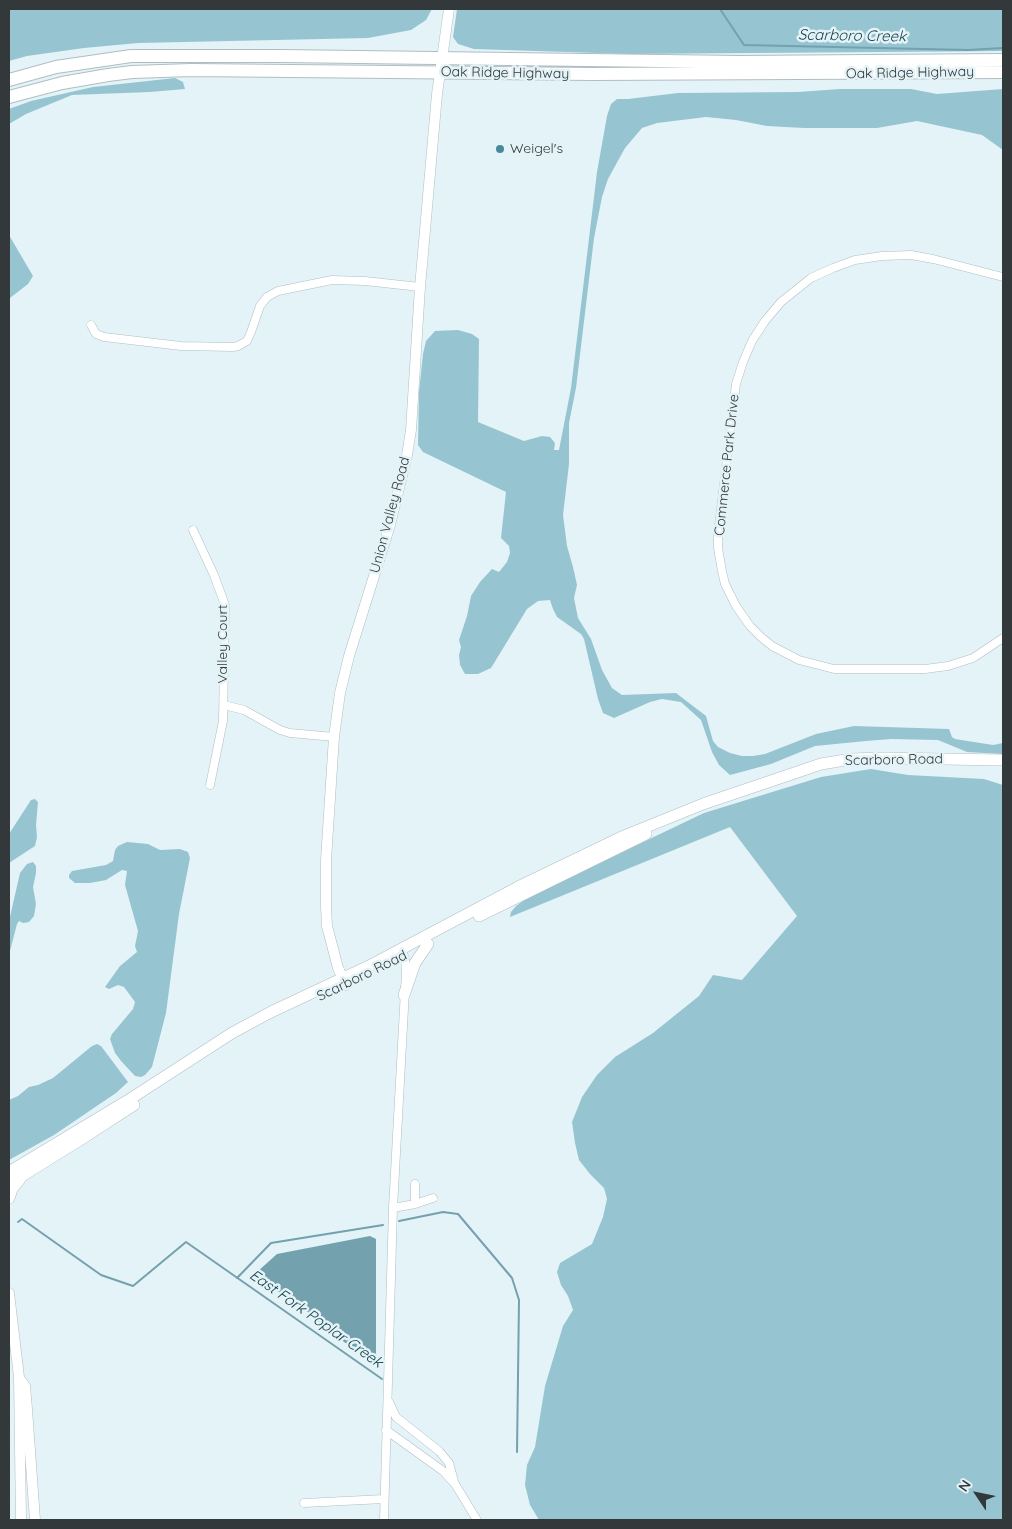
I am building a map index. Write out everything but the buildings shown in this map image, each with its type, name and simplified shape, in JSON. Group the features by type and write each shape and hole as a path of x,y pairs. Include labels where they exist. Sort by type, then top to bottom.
{"highway":[{"name":"Oak Ridge Highway","path":"9,80 56,67 131,56 291,56 442,66 704,75 1003,72"},
{"name":"Oak Ridge Highway","path":"9,97 62,83 132,72 442,66 1003,60"}],"main road":[{"name":"Scarboro Road","path":"9,1184 229,1044 271,1020 403,953 518,888 624,836 703,804 821,764 851,759 1003,760"},
{"name":"Scarboro Road","path":"403,953 428,944 589,862 730,796"},
{"path":"404,995 415,963 428,944"},
{"name":"Scarboro Road","path":"9,1172 240,1029 271,1012 344,982"},
{"path":"9,1198 12,1188 23,1176"}],"street":[{"name":"Union Valley Road","path":"344,982 327,926 326,907 326,860 334,736 340,693 349,656 404,474 410,430 437,94 449,9"},
{"name":"Commerce Park Drive","path":"1003,277 933,258 911,255 882,256 855,260 811,278 781,302 765,321 752,341 736,384 718,534 718,548 722,571 730,595 739,612 750,626 772,646 799,660 834,669 925,669 948,666 972,658 1003,638"},
{"path":"91,325 96,334 104,337 181,346 233,347 247,341 260,306 267,297 278,291 332,280 365,281 420,287"},
{"name":"Valley Court","path":"192,530 214,575 226,606 223,722 210,785"},
{"path":"224,705 244,710 280,730 290,733 334,736"},
{"path":"384,1520 393,1208 406,972 403,953"},
{"path":"9,1178 86,1131 126,1101"},
{"path":"415,1184 415,1204"},
{"path":"393,1208 433,1198"},
{"path":"9,1293 19,1377 21,1520"},
{"path":"19,1377 25,1386 28,1409 35,1520"},
{"path":"388,1400 396,1417 439,1450 449,1463 455,1484"},
{"path":"386,1430 443,1471 455,1484 477,1520"},
{"path":"304,1503 384,1499"}],"shaded area":[{"path":"9,9 432,9 426,20 411,30 368,38 138,43 84,48 27,56 9,61"},
{"path":"457,9 1003,9 1003,51 628,54 474,49 458,44 453,37"},
{"path":"175,78 183,82 185,89 72,95 26,114 9,124 9,109 31,101 93,87"},
{"path":"840,89 911,89 937,94 1003,89 1003,150 982,135 917,121 877,128 804,128 767,126 706,117 657,123 642,128 625,148 608,179 602,197 594,238 576,388 569,423 569,464 563,515 567,546 577,585 574,598 578,618 591,639 602,670 612,688 622,695 676,693 706,716 713,741 718,747 730,753 742,756 765,754 816,734 854,726 949,729 952,737 955,739 993,745 1003,743 1003,754 967,752 938,740 891,739 815,746 771,764 730,775 719,765 712,752 701,720 681,702 662,699 650,702 614,718 603,713 584,639 581,634 557,617 550,600 538,601 527,609 491,668 478,674 465,674 460,665 459,655 461,647 459,640 471,596 492,569 499,572 507,562 510,553 509,546 501,538 506,492 423,452 418,445 419,392 426,341 435,331 458,330 472,334 479,339 478,422 524,441 542,436 550,437 555,443 554,450 559,450 571,388 597,172 611,104 617,99 678,93 798,92"},
{"path":"9,235 33,276 28,284 10,298 9,296"},
{"path":"871,769 908,775 984,779 1003,785 1003,1520 539,1520 530,1505 525,1485 527,1465 535,1447 545,1386 563,1326 573,1310 557,1272 560,1263 592,1244 603,1217 607,1199 604,1188 579,1160 572,1122 582,1097 597,1075 615,1057 653,1033 699,996 713,975 742,980 797,916 730,827 510,917 511,912 523,901 551,886 704,813 821,777"},
{"path":"35,799 38,802 35,846 9,863 9,834 31,800"},
{"path":"127,842 148,844 160,850 180,849 188,852 190,858 179,914 166,1013 152,1067 141,1077 135,1076 121,1061 115,1053 110,1039 133,1009 135,1002 124,987 118,985 109,989 105,987 120,966 137,952 135,946 138,931 125,885 127,871 122,870 106,880 90,883 75,883 69,878 72,871 106,865 113,861 115,850 118,846"},
{"path":"33,862 36,866 33,887 36,904 34,916 29,922 23,923 19,921 17,924 9,955 9,921 20,873 27,864"},
{"path":"97,1044 101,1046 128,1082 116,1093 54,1135 9,1160 9,1100 18,1096 29,1087 53,1078"}],"water":[{"path":"370,1236 376,1239 376,1357 372,1363 315,1320 309,1313 264,1282 257,1272 277,1254"}],"waterway":[{"name":"Scarboro Creek","path":"720,9 744,45 968,50 1003,48"},
{"name":"East Fork Poplar Creek","path":"399,1221 443,1212 458,1214 512,1278 519,1300 517,1452"},
{"name":"East Fork Poplar Creek","path":"18,1222 22,1219 101,1275 133,1286 186,1242 382,1379"},
{"name":"East Fork Poplar Creek","path":"237,1278 271,1243 383,1225"}],"place":[{"name":"Weigel's","path":"500,149"}]}
